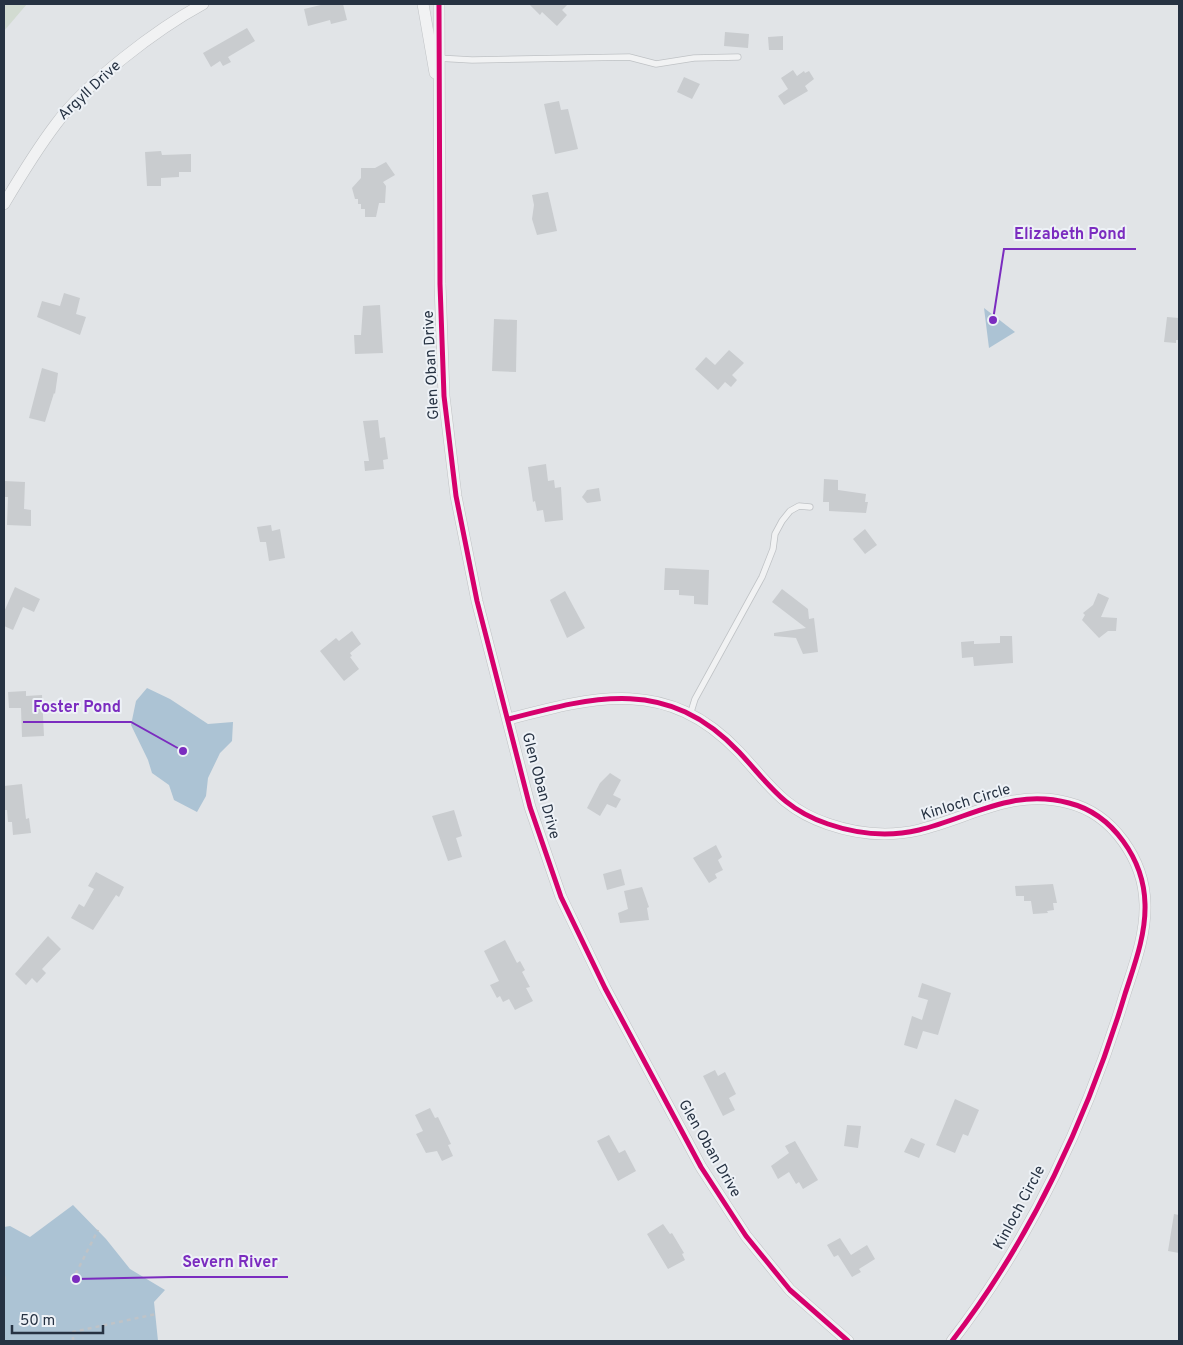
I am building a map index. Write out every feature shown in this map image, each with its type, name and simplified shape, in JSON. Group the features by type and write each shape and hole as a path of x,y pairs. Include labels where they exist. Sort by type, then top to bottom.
{"street":[{"name":"Argyll Drive","path":"4,204 56,123 98,80 160,32 203,4"},
{"name":"Glen Oban Drive","path":"423,4 436,58 440,98 440,284 444,396 459,514 477,602 509,719 530,807 561,897 606,988 701,1167 746,1236 790,1290 848,1341"},
{"name":"Glen Oban Drive","path":"436,58 439,4"},
{"name":"Kinloch Circle","path":"509,719 574,702 605,698 636,698 664,704 690,716 716,732 738,750 772,791 800,813 826,824 856,832 889,834 919,830 1005,802 1035,797 1071,803 1101,818 1123,841 1141,872 1145,905 1141,940 1113,1035 1084,1112 1029,1224 968,1320 952,1341"}],"lane":[{"path":"436,58 472,60 629,57 656,64 694,58 738,57"},
{"path":"690,716 695,699 762,577 773,549 775,534 782,521 790,511 799,506 810,507"}],"path":[{"path":"72,1281 98,1230"},
{"path":"4,1276 5,1281"},
{"path":"73,1341 73,1332 156,1314"}],"shaded area":[{"path":"4,4 27,4 4,31"}],"water":[{"path":"984,308 1015,332 989,348"},
{"path":"147,688 170,699 208,724 233,722 232,741 220,753 208,778 206,796 197,812 174,800 169,785 152,773 148,760 131,725 136,701"},
{"path":"73,1205 106,1239 130,1269 165,1290 154,1302 158,1341 4,1341 4,1227 10,1226 30,1237"}],"building":[{"path":"325,4 343,4 347,20 331,24 330,20 308,26 304,9"},
{"path":"529,4 568,4 562,10 567,15 557,26 542,12 540,15"},
{"path":"247,28 255,41 228,57 231,62 223,66 220,61 211,67 203,53"},
{"path":"725,32 749,34 748,48 724,46"},
{"path":"783,36 783,50 769,50 768,37"},
{"path":"793,70 797,76 804,71 805,73 809,71 814,79 805,86 808,91 784,105 778,96 788,89 781,78"},
{"path":"684,77 700,84 692,99 677,92"},
{"path":"559,101 561,110 568,109 578,149 555,154 544,104"},
{"path":"161,151 162,155 191,154 191,172 179,172 179,177 161,178 161,186 147,186 145,152"},
{"path":"386,162 395,175 383,182 386,186 385,203 379,203 376,217 365,217 365,209 361,209 361,204 358,204 358,199 355,199 352,188 361,178 361,168 375,168"},
{"path":"548,192 557,231 537,235 532,219 534,205 532,195"},
{"path":"64,293 80,298 76,314 86,317 80,335 37,317 42,301 60,306"},
{"path":"380,305 383,353 355,354 354,335 361,335 363,306"},
{"path":"1167,317 1179,318 1179,340 1176,340 1176,343 1164,342"},
{"path":"494,319 517,320 516,372 492,371"},
{"path":"729,350 744,363 732,375 737,380 731,387 725,382 718,390 695,369 706,357 715,365"},
{"path":"42,368 58,373 55,394 45,422 29,418"},
{"path":"378,420 380,438 385,437 388,459 383,460 384,469 365,471 364,461 369,461 363,421"},
{"path":"546,464 548,481 554,480 555,488 561,487 563,520 545,522 543,510 537,511 535,501 533,502 528,467"},
{"path":"824,479 838,480 838,490 866,494 865,502 868,502 866,513 829,511 829,502 823,502"},
{"path":"4,481 25,482 24,509 31,510 31,526 7,525 8,497 4,497"},
{"path":"599,488 601,501 587,503 582,497 587,490"},
{"path":"271,525 272,531 280,529 285,558 269,561 266,542 260,542 257,527"},
{"path":"865,529 877,545 865,554 853,539"},
{"path":"665,568 709,570 708,605 694,604 694,596 679,595 679,590 664,590"},
{"path":"15,587 40,599 34,612 23,607 13,630 4,626 4,612"},
{"path":"782,589 808,609 809,619 814,618 818,652 803,654 796,638 774,636 774,633 806,628 772,602"},
{"path":"565,591 585,628 567,638 550,600"},
{"path":"1098,593 1109,598 1101,617 1117,618 1116,631 1108,631 1099,638 1082,620 1085,615 1083,613 1093,605"},
{"path":"352,631 361,644 350,653 352,656 350,657 359,669 344,681 320,651 336,638 339,641"},
{"path":"1000,636 1012,636 1013,663 974,666 973,657 962,658 961,642 974,641 974,644 1000,643"},
{"path":"26,691 26,696 42,695 44,736 22,737 21,708 9,708 8,692"},
{"path":"610,773 621,780 613,795 621,799 616,808 607,804 600,816 587,808 600,783"},
{"path":"22,784 26,819 29,818 31,833 13,835 12,822 8,822 7,810 4,810 4,786"},
{"path":"454,810 462,836 456,838 462,857 448,861 432,816"},
{"path":"716,845 722,857 718,860 723,870 715,874 717,878 709,883 693,858"},
{"path":"621,869 625,885 607,890 603,874"},
{"path":"96,872 124,887 119,897 116,895 93,930 71,918 79,904 84,907 94,889 88,886"},
{"path":"1053,884 1057,903 1053,903 1054,910 1047,911 1048,913 1033,914 1031,901 1024,901 1024,896 1016,896 1015,886"},
{"path":"642,887 649,907 647,908 649,920 620,923 618,913 628,909 624,891"},
{"path":"48,936 61,949 42,969 46,973 37,983 32,978 26,985 15,974"},
{"path":"505,940 517,963 520,961 525,970 522,972 530,987 526,988 533,1001 515,1010 509,999 503,1002 500,996 497,998 490,985 499,981 484,951"},
{"path":"922,983 951,993 938,1035 923,1031 917,1049 904,1045 912,1016 922,1020 928,1000 918,997"},
{"path":"715,1070 718,1076 725,1072 736,1094 729,1098 735,1110 723,1116 703,1076"},
{"path":"955,1099 979,1110 968,1136 963,1134 955,1153 936,1145"},
{"path":"430,1108 435,1118 438,1117 451,1144 448,1145 453,1156 442,1161 437,1151 426,1153 416,1134 423,1131 415,1115"},
{"path":"847,1125 861,1126 858,1148 844,1146"},
{"path":"609,1135 619,1153 625,1150 636,1171 618,1181 597,1141"},
{"path":"911,1138 925,1144 919,1158 904,1152"},
{"path":"795,1141 818,1180 803,1189 799,1182 796,1184 789,1172 778,1179 771,1166 789,1153 785,1146"},
{"path":"1174,1214 1179,1215 1179,1253 1168,1251"},
{"path":"663,1224 670,1234 672,1233 684,1253 682,1254 685,1260 668,1269 647,1234"},
{"path":"840,1238 851,1255 867,1245 875,1259 859,1269 861,1272 852,1277 838,1255 834,1257 827,1245"}],"cycle path":[{"path":"439,4 440,284 444,396 456,496 477,601 530,807 561,897 605,988 701,1167 746,1236 790,1290 848,1341"},
{"path":"509,719 572,704 601,700 630,699 658,703 685,712 712,728 739,752 768,785 788,803 812,818 828,824 862,832 885,834 908,832 992,806 1029,799 1048,799 1069,803 1085,809 1099,817 1123,841 1139,871 1143,887 1145,916 1139,950 1110,1040 1075,1131 1032,1219 981,1302 952,1341"}],"place":[{"name":"Elizabeth Pond","path":"993,320"},
{"name":"Foster Pond","path":"183,751"},
{"name":"Severn River","path":"76,1279"}]}
